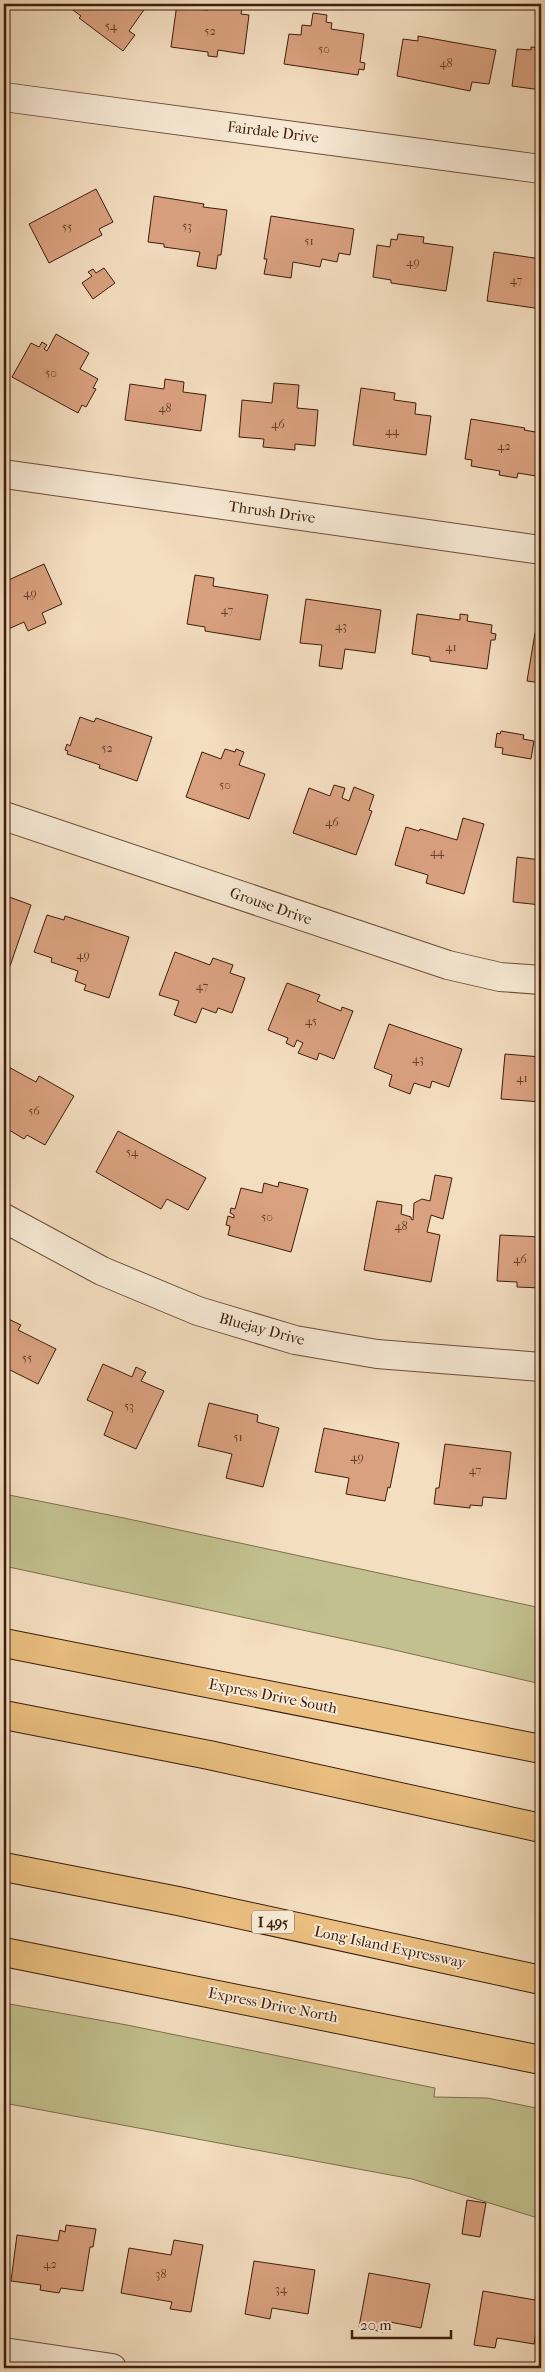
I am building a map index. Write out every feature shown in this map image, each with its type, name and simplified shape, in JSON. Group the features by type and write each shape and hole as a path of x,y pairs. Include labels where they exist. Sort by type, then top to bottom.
{"highway":[{"name":"Express Drive South","path":"4,1643 541,1749"},
{"path":"4,1715 209,1755 541,1828"},
{"name":"Long Island Expressway","path":"4,1867 178,1901 541,1980"},
{"name":"Express Drive North","path":"4,1952 541,2060"}],"street":[{"name":"Fairdale Drive","path":"4,97 541,169"},
{"name":"Thrush Drive","path":"4,474 541,550"},
{"name":"Grouse Drive","path":"4,816 448,965 500,978 541,980"},
{"name":"Bluejay Drive","path":"4,1218 102,1271 180,1304 295,1340 377,1354 541,1367"},
{"path":"4,2352 112,2368"}],"shaded area":[{"path":"4,1494 541,1608 541,1684 386,1648 4,1566"},
{"path":"4,2003 127,2025 435,2088 434,2097 487,2098 541,2109 541,2219 412,2179 4,2103"}],"building":[{"path":"65,4 142,4 146,7 129,31 135,35 123,51 79,18 81,16"},
{"path":"177,4 193,5 193,9 208,10 209,4 243,4 241,14 249,15 244,54 218,50 217,57 208,56 208,52 171,47"},
{"path":"313,13 327,15 326,22 332,23 331,29 364,34 360,62 365,63 364,70 359,69 358,75 284,64 289,34 301,35 302,25 311,26"},
{"path":"418,36 496,50 489,84 472,82 470,91 397,76 403,39 418,41"},
{"path":"531,47 541,48 541,90 512,86 517,49 531,50"},
{"path":"96,189 113,222 99,229 102,235 49,263 29,224"},
{"path":"154,196 204,204 203,207 227,210 221,255 218,255 216,269 197,266 200,252 164,247 164,244 148,242"},
{"path":"271,216 354,229 350,255 339,253 337,262 322,259 320,267 293,262 291,278 264,274 267,259 264,259"},
{"path":"398,234 424,237 423,243 453,247 446,291 391,283 391,280 373,277 377,245 390,247 391,239 397,240"},
{"path":"494,252 541,259 541,309 487,301"},
{"path":"104,268 115,283 93,299 82,283 92,276 88,272 93,269 96,273"},
{"path":"56,334 89,353 80,369 98,379 93,388 96,389 86,407 82,405 78,413 12,377 31,343 39,347 42,342 47,345 44,349 47,351"},
{"path":"165,379 184,382 183,392 206,395 201,431 125,420 130,384 164,389"},
{"path":"274,383 299,385 297,408 318,410 315,446 295,444 295,450 263,447 264,439 239,437 242,400 272,403"},
{"path":"361,388 395,393 394,400 416,403 415,414 431,416 426,455 353,445"},
{"path":"471,419 525,428 524,430 541,433 541,471 537,470 536,476 518,473 517,478 499,475 500,471 471,466 472,460 465,459"},
{"path":"44,564 62,604 42,613 46,623 28,631 24,622 4,631 4,582"},
{"path":"195,575 214,578 213,586 268,595 260,640 205,631 205,627 187,624"},
{"path":"306,599 381,610 375,653 345,649 342,669 319,666 322,645 300,643"},
{"path":"417,614 460,620 460,614 468,615 467,621 492,625 491,633 496,634 495,640 491,640 487,669 430,661 430,657 412,654"},
{"path":"535,633 541,634 541,683 527,681"},
{"path":"80,717 94,722 96,718 152,737 137,781 99,768 100,765 67,754 68,751 65,750 67,744 70,746"},
{"path":"501,731 524,735 523,739 534,741 531,759 502,754 503,748 495,747 497,733 500,734"},
{"path":"225,749 235,752 236,749 244,752 239,765 265,774 249,819 186,797 202,752 221,759"},
{"path":"334,785 345,788 342,798 349,801 354,787 374,795 369,810 372,811 356,855 293,833 309,788 330,796"},
{"path":"463,818 484,824 464,894 426,883 428,875 395,865 406,827 419,831 420,829 457,840"},
{"path":"517,857 541,860 541,905 513,902"},
{"path":"4,895 31,905 10,966 4,964"},
{"path":"47,915 64,920 65,916 129,937 109,998 84,990 86,985 75,981 78,971 51,962 52,958 34,952"},
{"path":"175,952 210,965 213,958 233,965 230,973 245,978 232,1013 218,1008 216,1013 202,1008 196,1023 174,1015 179,1001 159,995"},
{"path":"287,983 320,995 317,1001 341,1011 342,1007 353,1011 334,1059 319,1053 317,1060 298,1053 303,1043 297,1040 294,1047 286,1043 288,1038 268,1030"},
{"path":"389,1024 462,1049 449,1087 432,1081 430,1088 414,1083 410,1094 389,1086 392,1075 374,1068"},
{"path":"505,1054 541,1057 541,1102 501,1099"},
{"path":"5,1065 36,1082 39,1076 74,1096 45,1145 27,1135 24,1139 4,1127"},
{"path":"118,1131 206,1178 188,1210 167,1199 161,1209 96,1172"},
{"path":"435,1175 452,1178 443,1219 431,1215 427,1232 440,1235 431,1282 364,1270 377,1201 402,1205 401,1214 411,1217 413,1220 414,1203 422,1199 430,1201"},
{"path":"279,1182 308,1189 291,1252 228,1235 230,1226 226,1225 228,1216 234,1218 234,1215 230,1213 231,1208 235,1209 241,1188 262,1193 264,1183 278,1187"},
{"path":"500,1235 541,1237 541,1288 517,1287 517,1282 497,1281"},
{"path":"4,1317 21,1325 18,1330 56,1349 38,1384 4,1367"},
{"path":"103,1364 132,1377 136,1367 146,1372 141,1381 164,1391 136,1449 104,1435 113,1412 87,1400"},
{"path":"209,1403 258,1415 257,1422 279,1428 263,1487 226,1478 232,1454 198,1446"},
{"path":"324,1428 399,1443 390,1488 388,1487 385,1501 346,1494 349,1478 315,1472"},
{"path":"445,1444 511,1452 506,1499 483,1497 482,1506 470,1505 470,1508 434,1504 436,1488 439,1488"},
{"path":"467,2200 486,2203 480,2237 462,2234"},
{"path":"66,2225 96,2229 93,2247 90,2247 83,2291 61,2288 59,2293 40,2290 41,2285 11,2281 17,2235 58,2241 60,2230 65,2232"},
{"path":"174,2240 203,2245 191,2312 170,2309 172,2302 121,2293 129,2248 171,2255"},
{"path":"254,2261 315,2270 308,2314 272,2308 270,2319 245,2314"},
{"path":"369,2273 430,2284 421,2328 385,2321 383,2332 359,2327"},
{"path":"483,2291 541,2301 534,2344 497,2338 495,2348 474,2345"}]}
